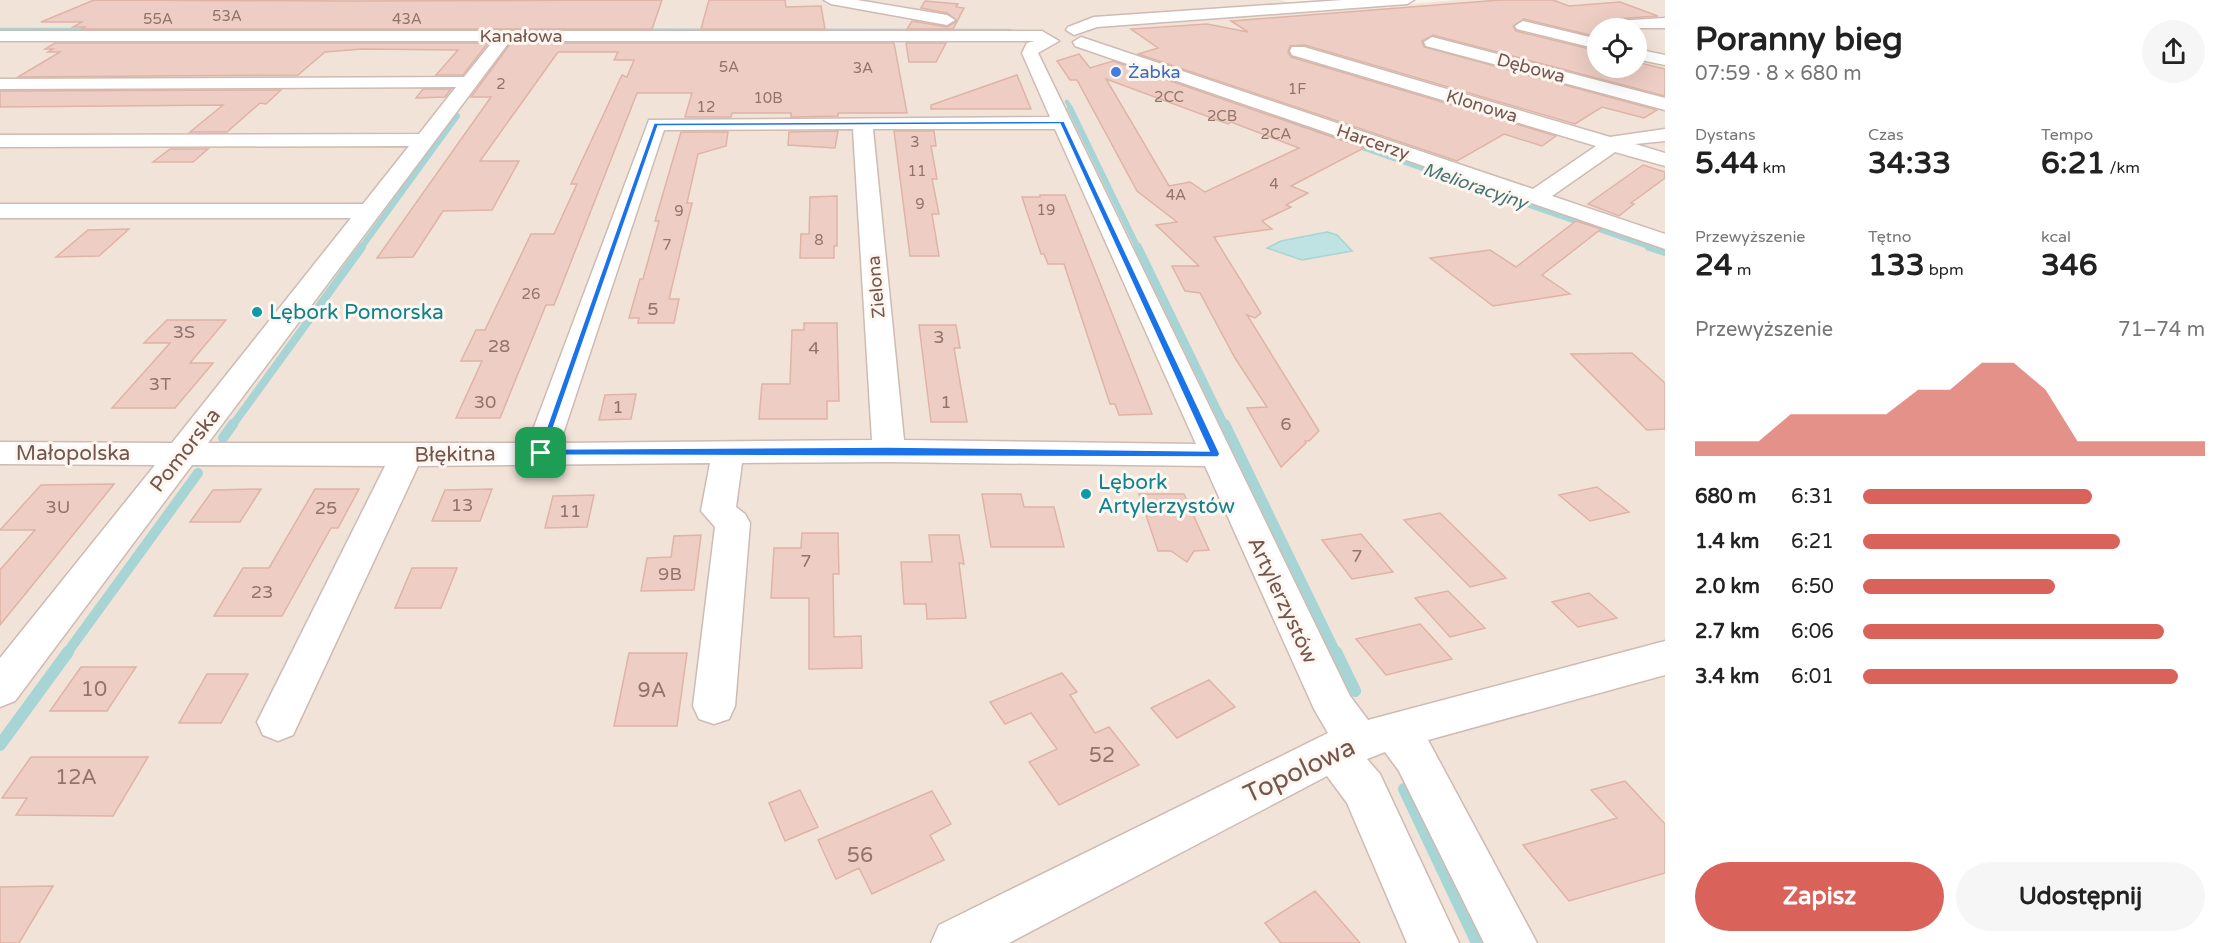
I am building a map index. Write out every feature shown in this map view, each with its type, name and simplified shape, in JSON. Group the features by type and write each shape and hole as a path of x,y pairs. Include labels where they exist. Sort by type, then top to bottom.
{"street":[{"path":"831,0 936,19 1059,36 1091,23 1407,0"},
{"path":"1091,9 1105,22"},
{"path":"1647,24 1665,23"},
{"path":"1523,26 1587,41"},
{"name":"Pomorska","path":"0,689 506,35"},
{"name":"Kanałowa","path":"0,36 1059,36"},
{"name":"Artylerzystów","path":"1059,36 1030,51 1335,709 1362,741 1364,789 1433,943"},
{"name":"Harcerzy","path":"1059,36 1665,242"},
{"name":"Dębowa","path":"1432,42 1665,104"},
{"name":"Klonowa","path":"1298,51 1665,160"},
{"path":"1647,56 1665,60"},
{"path":"0,84 471,82"},
{"path":"541,453 659,115 863,124 1062,123"},
{"name":"Zielona","path":"863,124 889,451"},
{"path":"1536,197 1612,144 1621,140 1665,135"},
{"path":"0,141 425,140"},
{"path":"0,211 369,211"},
{"name":"Błękitna","path":"183,452 407,455 889,451 1215,454"},
{"name":"Małopolska","path":"0,453 183,452"},
{"path":"714,706 733,523 718,511 728,452"},
{"path":"278,722 407,455"},
{"name":"Topolowa","path":"957,943 1362,741 1665,658"},
{"path":"1362,741 1415,757 1511,943"}],"shaded area":[{"path":"0,0 1282,0 1305,13 1457,0 1665,0 1665,943 0,943"}],"water":[{"path":"1327,232 1337,235 1352,251 1302,260 1267,248 1281,241"}],"building":[{"path":"94,0 662,0 652,29 82,29 85,27 73,27 82,22 41,22"},
{"path":"709,0 785,0 786,7 821,6 825,29 701,29"},
{"path":"1500,0 1553,0 1569,6 1620,2 1658,16 1587,18 1587,34 1524,19 1513,26 1516,31 1587,48 1587,75 1433,35 1422,41 1424,47 1657,110 1644,118 1602,107 1575,124 1305,45 1290,46 1288,52 1291,57 1556,136 1542,146 1504,134 1457,161 1138,54 1158,48 1131,29 1207,24 1248,32 1231,21"},
{"path":"925,1 958,4 956,7 964,8 953,29 907,29 912,21 947,27 957,21 947,13 921,8"},
{"path":"55,43 488,43 463,75 436,75 458,50 362,49 325,52 298,75 18,77 60,52 48,52 53,49 45,49"},
{"path":"511,43 894,43 907,113 838,113 838,116 791,117 791,113 732,113 731,117 685,117 692,93 637,93 554,305 546,305 500,418 456,418 482,361 461,361 476,330 485,330 531,234 554,234 577,184 571,184 622,75 627,77 634,60 614,60 618,52 558,52 480,161 519,161 492,210 443,211 413,257 377,258 491,97 471,97"},
{"path":"906,43 946,43 936,62 909,62"},
{"path":"1079,54 1090,68 1113,61 1364,148 1291,186 1308,193 1286,205 1291,207 1262,221 1272,229 1214,237 1261,313 1255,318 1247,315 1319,431 1309,441 1305,441 1306,443 1281,467 1247,408 1267,407 1235,358 1200,293 1185,291 1172,266 1199,266 1156,225 1177,222 1137,191 1077,80 1070,80 1057,61","holes":["1106,79 1228,124 1231,122 1299,148 1205,192 1190,182 1169,186"]},
{"path":"1647,65 1665,69 1665,96 1597,78 1647,78"},
{"path":"1017,75 1031,109 931,109 931,105"},
{"path":"423,89 451,89 445,97 416,98"},
{"path":"281,90 266,104 260,103 227,132 190,132 223,105 0,107 0,91"},
{"path":"838,131 835,148 788,145 789,132"},
{"path":"894,131 934,131 936,146 931,146 937,179 932,179 939,214 932,214 939,256 910,256"},
{"path":"681,132 728,132 726,146 698,154 687,203 692,203 669,299 679,299 674,323 638,323 639,318 629,318 640,279 643,279 659,221 655,221"},
{"path":"170,149 208,149 193,162 153,162"},
{"path":"1643,165 1665,172 1665,178 1631,203 1634,204 1619,216 1588,204"},
{"path":"1040,195 1065,195 1152,414 1119,415 1115,404 1110,404 1064,264 1048,264 1044,254 1041,254 1022,197 1040,197"},
{"path":"837,196 837,246 834,246 834,258 800,258 801,234 809,234 810,197"},
{"path":"1576,221 1601,229 1542,275 1570,294 1493,306 1430,258 1490,250 1516,267"},
{"path":"129,229 99,256 56,257 88,230"},
{"path":"167,320 226,320 190,363 213,363 175,408 112,408 170,343 144,343"},
{"path":"804,323 837,323 839,401 827,401 827,419 759,419 762,384 790,384 792,330 804,330"},
{"path":"919,325 956,325 960,348 954,348 967,422 931,422"},
{"path":"1632,353 1665,383 1665,429 1647,430 1571,354"},
{"path":"636,394 631,419 599,420 605,395"},
{"path":"114,484 0,625 0,570 35,530 0,530 41,485"},
{"path":"1597,487 1629,512 1590,521 1559,495"},
{"path":"261,489 240,522 190,522 213,490"},
{"path":"315,489 359,489 338,528 331,528 282,616 214,616 243,568 269,568"},
{"path":"492,489 480,521 432,521 445,490"},
{"path":"982,494 1021,494 1024,507 1054,507 1064,547 991,547"},
{"path":"1139,494 1184,494 1209,550 1194,551 1187,562 1171,551 1158,551"},
{"path":"594,495 587,527 545,528 553,496"},
{"path":"1440,513 1506,578 1470,587 1404,520"},
{"path":"802,533 838,533 839,574 833,574 834,637 861,636 862,668 809,669 809,598 771,598 774,548 801,548"},
{"path":"1361,534 1393,572 1352,579 1322,540"},
{"path":"701,535 694,590 641,591 647,558 671,557 674,536"},
{"path":"929,535 959,535 964,564 959,563 966,618 927,619 926,604 904,604 901,562 932,562"},
{"path":"412,568 457,568 441,608 395,608"},
{"path":"1448,591 1485,628 1450,637 1415,598"},
{"path":"1589,593 1617,618 1578,627 1552,602"},
{"path":"1420,624 1452,659 1386,675 1356,639"},
{"path":"629,653 687,653 677,726 614,726"},
{"path":"81,667 136,667 107,711 50,711"},
{"path":"1062,673 1077,692 1070,695 1095,733 1109,727 1139,765 1059,805 1029,762 1057,749 1031,713 1005,724 990,702"},
{"path":"207,674 248,674 221,723 179,723"},
{"path":"1209,680 1235,707 1177,738 1151,708"},
{"path":"31,757 148,757 113,816 16,815 27,798 2,798"},
{"path":"1625,781 1665,824 1665,873 1569,901 1523,845 1617,818 1591,790"},
{"path":"800,790 818,827 785,841 769,803"},
{"path":"932,791 951,824 930,835 944,860 872,894 859,868 836,879 818,840"},
{"path":"53,886 19,943 0,943 0,887"},
{"path":"1315,891 1360,943 1281,943 1265,923"}],"waterway":[{"path":"0,30 1010,31"},
{"path":"1067,102 1071,109"},
{"path":"1070,108 1138,248"},
{"path":"361,248 457,116"},
{"name":"Melioracyjny","path":"1284,120 1654,248"},
{"path":"232,426 362,247"},
{"path":"1138,247 1225,426"},
{"name":"Melioracyjny","path":"1649,247 1665,252"},
{"path":"223,438 233,424"},
{"path":"1225,424 1336,653"},
{"path":"67,653 198,473"},
{"path":"0,745 68,652"},
{"path":"1336,652 1355,691"},
{"path":"1404,789 1477,943"}],"place":[{"name":"Żabka","path":"1116,72"},
{"name":"Lębork Pomorska","path":"257,312"},
{"name":"Lębork Artylerzystów","path":"1086,494"}],"route":[{"path":"1062,123 1215,454 889,451 541,453 656,124 1062,123"}]}
